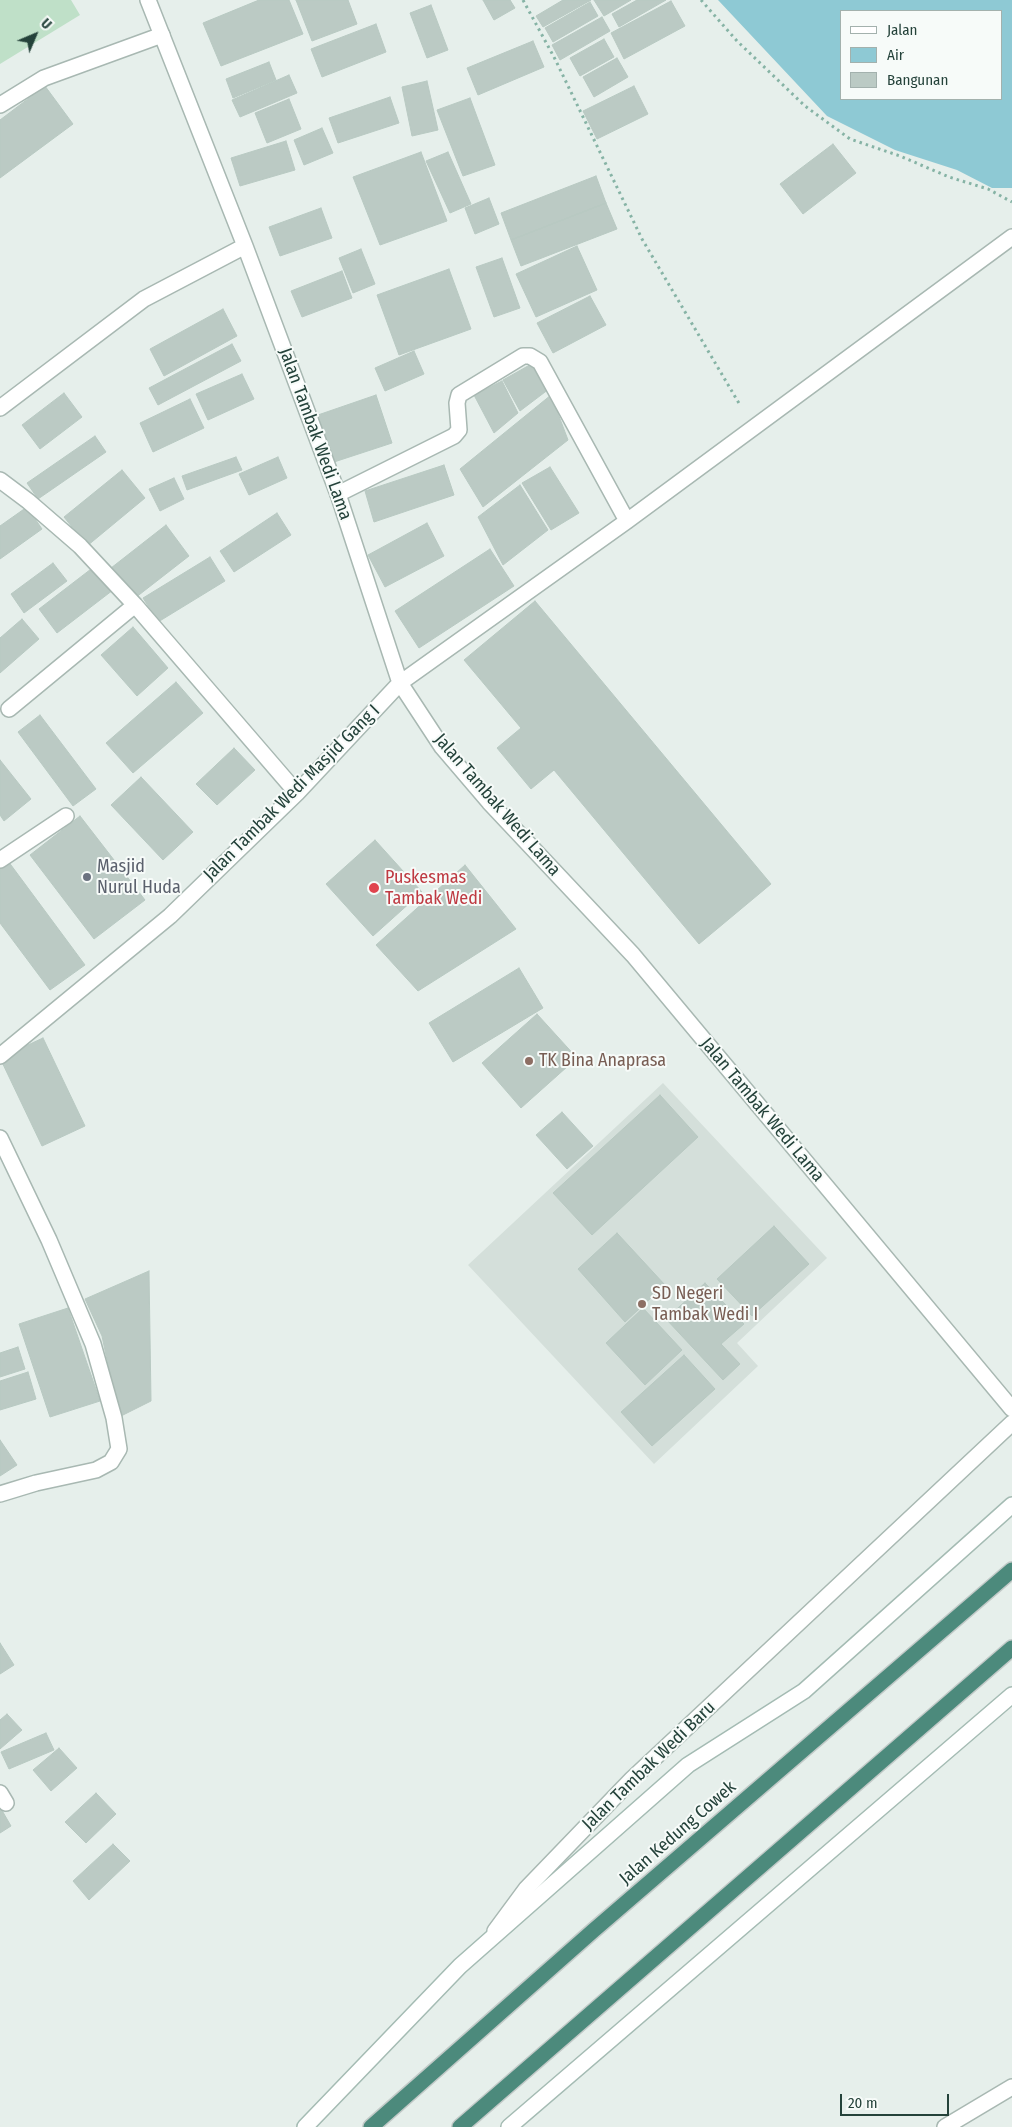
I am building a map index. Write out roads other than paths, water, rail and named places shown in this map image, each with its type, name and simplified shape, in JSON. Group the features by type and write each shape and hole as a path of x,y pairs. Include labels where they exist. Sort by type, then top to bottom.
{"highway":[{"name":"Jalan Kedung Cowek","path":"371,2127 594,1930 1012,1570"},
{"path":"460,2127 1012,1648"}],"street":[{"name":"Jalan Tambak Wedi Lama","path":"148,0 245,246 338,494 400,683 442,747 489,802 633,955 1012,1410"},
{"path":"0,105 44,78 162,35"},
{"name":"Jalan Tambak Wedi Masjid Gang I","path":"0,1056 170,916 296,793 400,683 626,522 1012,237"},
{"path":"0,408 144,299 245,246"},
{"path":"338,494 454,436 459,430 457,403 459,395 523,356 530,356 540,362 626,522"},
{"path":"0,480 28,501 80,546 134,604 296,793"},
{"path":"9,710 134,604"},
{"path":"0,860 66,816"},
{"path":"0,1138 49,1240 93,1344 114,1418 119,1449 111,1462 96,1470 36,1483 0,1494"},
{"name":"Jalan Tambak Wedi Baru","path":"304,2127 440,1986 486,1943 526,1889 632,1779 1012,1422"},
{"path":"486,1943 688,1765 804,1691 1012,1505"},
{"path":"509,2127 1012,1696"},
{"path":"945,2127 1012,2087"}],"water":[{"path":"718,0 1012,0 1012,188 992,188 957,170 895,150 827,116"}],"place":[{"name":"Masjid Nurul Huda","path":"87,877"},
{"name":"Puskesmas Tambak Wedi","path":"374,888"},
{"name":"TK Bina Anaprasa","path":"529,1061"},
{"name":"SD Negeri Tambak Wedi I","path":"642,1304"}]}
